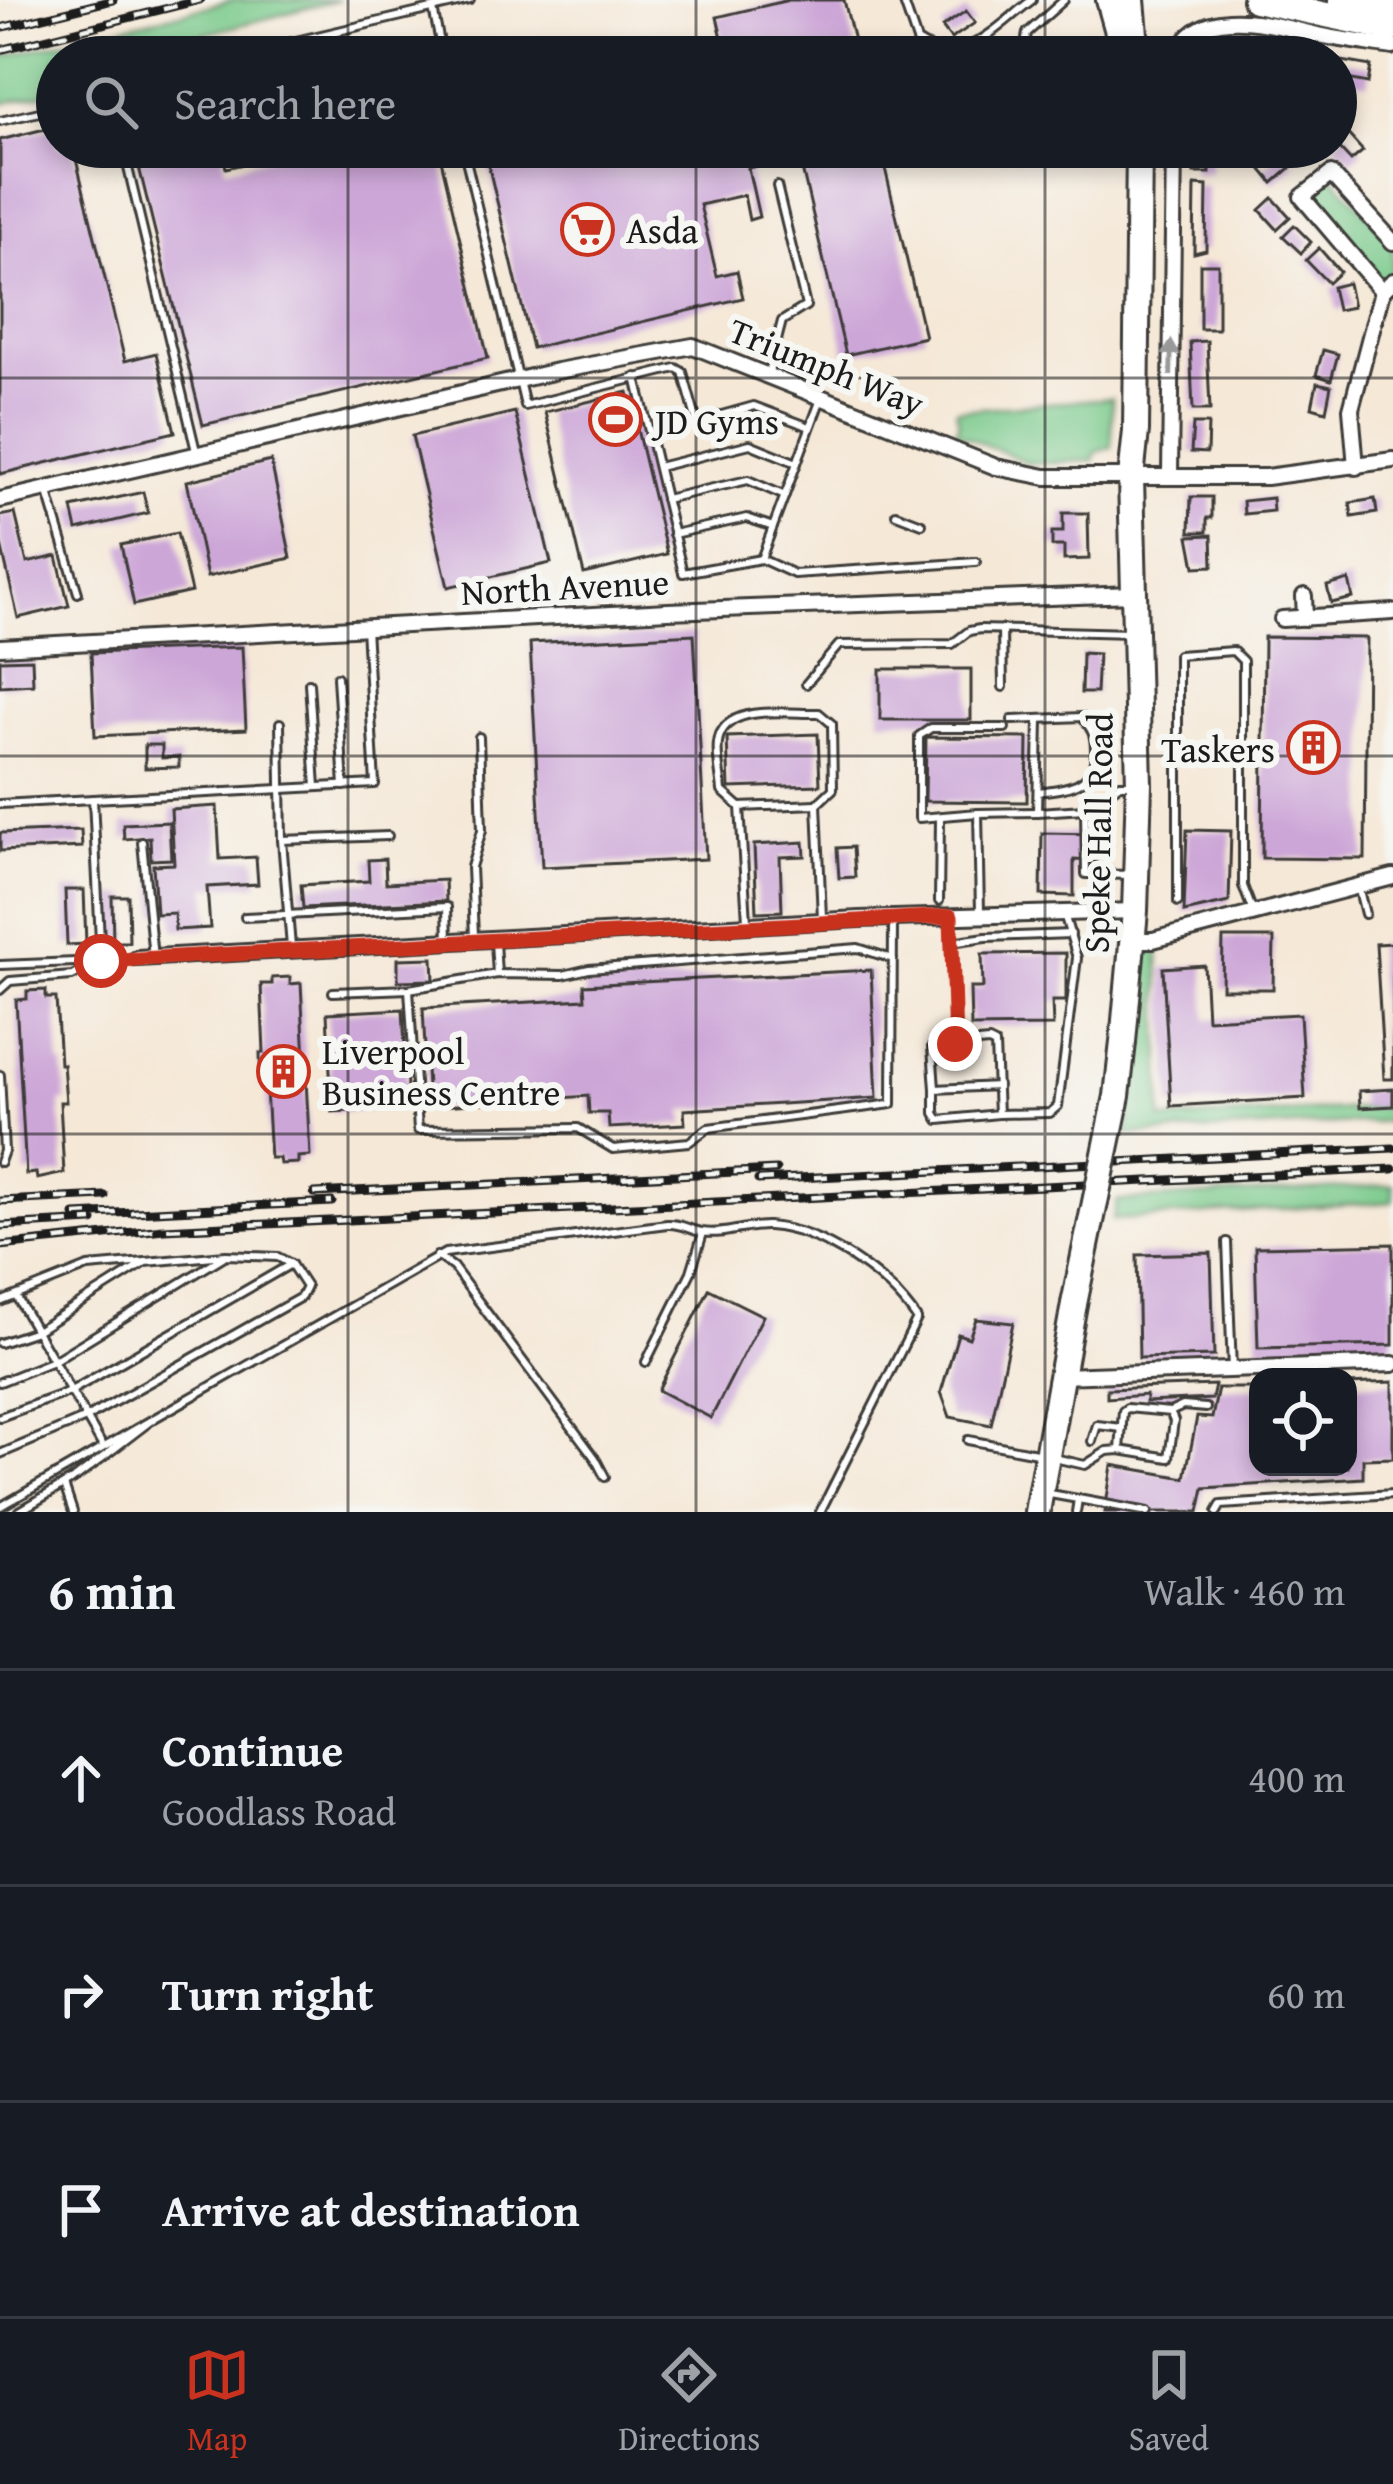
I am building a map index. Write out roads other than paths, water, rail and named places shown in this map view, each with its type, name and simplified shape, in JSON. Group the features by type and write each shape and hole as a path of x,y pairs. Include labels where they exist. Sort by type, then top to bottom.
{"highway":[{"path":"1109,0 1119,36"},
{"path":"1133,11 1154,0"},
{"path":"1231,0 1259,1 1393,29"},
{"path":"1341,0 1393,11"},
{"name":"Speke Hall Road","path":"1039,1502 1117,1096 1136,911 1131,478 1136,430 1139,168"}],"street":[{"path":"1190,36 1197,27 1234,19 1331,36"},
{"path":"1357,41 1393,47"},
{"path":"1170,475 1174,168"},
{"path":"1356,467 1351,409 1388,286 1302,197 1331,174 1393,242"},
{"name":"Triumph Way","path":"0,500 638,353 694,346 996,467 1046,476 1266,477 1393,460"},
{"name":"North Avenue","path":"0,647 668,611 1133,594"},
{"path":"1304,596 1305,618"},
{"path":"1282,619 1393,612"},
{"path":"1133,940 1153,940 1393,877"},
{"path":"136,958 893,918 1136,911"},
{"path":"1061,1376 1393,1364"}],"lane":[{"path":"318,36 470,0"},
{"path":"903,0 916,36"},
{"path":"984,36 1032,0"},
{"path":"1027,36 1064,0"},
{"path":"433,9 439,36"},
{"path":"0,121 36,113"},
{"path":"128,168 196,455"},
{"path":"468,168 525,406 676,368 683,372 697,422"},
{"path":"768,375 782,321 806,306 777,186"},
{"path":"636,376 682,573 761,559 794,574 976,562"},
{"path":"761,559 822,396"},
{"path":"650,435 754,406 810,427"},
{"path":"658,467 750,444 797,463"},
{"path":"665,499 748,480 784,496"},
{"path":"47,489 78,593"},
{"path":"896,514 922,524"},
{"path":"673,534 746,518 773,527"},
{"path":"0,804 375,784 366,627"},
{"path":"806,684 839,645 952,644 969,631 1002,629 1135,633"},
{"path":"1002,629 1003,687"},
{"path":"1178,902 1176,662 1185,652 1233,651 1243,661 1243,886 1253,912"},
{"path":"337,676 344,786"},
{"path":"309,683 316,788"},
{"path":"819,713 832,724 833,789 817,804 740,807 722,791 718,741 724,726 740,716 819,713"},
{"path":"1012,720 1082,717 1095,733 1094,765 1088,778 1071,787 1038,792"},
{"path":"1037,812 1039,720"},
{"path":"280,723 282,840 292,951"},
{"path":"1005,728 922,731 919,818 1085,809 1120,784 1138,784"},
{"path":"475,941 471,867 482,830 479,737"},
{"path":"93,799 101,961"},
{"path":"817,804 822,922"},
{"path":"740,807 748,926"},
{"path":"1085,809 1086,874 1136,875"},
{"path":"978,813 980,916"},
{"path":"939,901 940,818"},
{"path":"282,840 388,836"},
{"path":"142,842 153,958"},
{"path":"1358,886 1365,914"},
{"path":"245,917 447,907 448,943"},
{"path":"998,1114 993,1042 932,1047 939,1120 1050,1112 1058,1106 1077,958 1064,912"},
{"path":"951,916 955,1044"},
{"path":"409,989 418,1130 578,1129 614,1149 689,1142 708,1128 892,1104 893,918"},
{"path":"952,942 1072,934"},
{"path":"495,940 497,974"},
{"path":"333,992 409,989 497,974 563,975 858,948 893,959"},
{"path":"0,965 136,958"},
{"path":"0,990 10,981 72,976 101,961"},
{"path":"0,1075 4,1151 0,1162"},
{"path":"935,1089 998,1086"},
{"path":"0,1508 437,1256 682,1222 703,1233 752,1226 799,1232 886,1283 917,1319 820,1512"},
{"path":"646,1362 691,1272 703,1233"},
{"path":"1227,1242 1232,1372"},
{"path":"0,1302 88,1267 226,1256 261,1255 292,1264 306,1287 301,1297 86,1418 0,1454"},
{"path":"0,1382 53,1361 226,1256"},
{"path":"437,1256 453,1267 595,1457 605,1477"},
{"path":"0,1342 36,1331 143,1264"},
{"path":"0,1417 70,1391 292,1264"},
{"path":"17,1298 105,1450"},
{"path":"1120,1450 1127,1408 1170,1412 1184,1406 1206,1408"},
{"path":"968,1440 1085,1465 1106,1451 1169,1458 1174,1421 1170,1412"},
{"path":"1092,1441 1096,1425 1122,1428"},
{"path":"18,1512 64,1485 105,1450"},
{"path":"1084,1476 1085,1465"},
{"path":"64,1485 73,1512"},
{"path":"1217,1512 1221,1504 1393,1494"},
{"path":"1039,1502 1078,1499 1148,1512"},
{"path":"1076,1512 1078,1499"}],"railway":[{"path":"0,28 113,0"},
{"path":"56,36 200,0"},
{"path":"0,50 36,41"},
{"path":"758,1180 1393,1148"},
{"path":"0,1246 164,1229 1393,1169"},
{"path":"314,1193 776,1170"},
{"path":"0,1201 105,1196"},
{"path":"75,1215 332,1202"},
{"path":"0,1226 93,1221"}],"place":[{"name":"Asda","path":"587,229"},
{"name":"JD Gyms","path":"616,420"},
{"name":"Taskers","path":"1314,748"},
{"name":"Liverpool Business Centre","path":"283,1071"}]}
